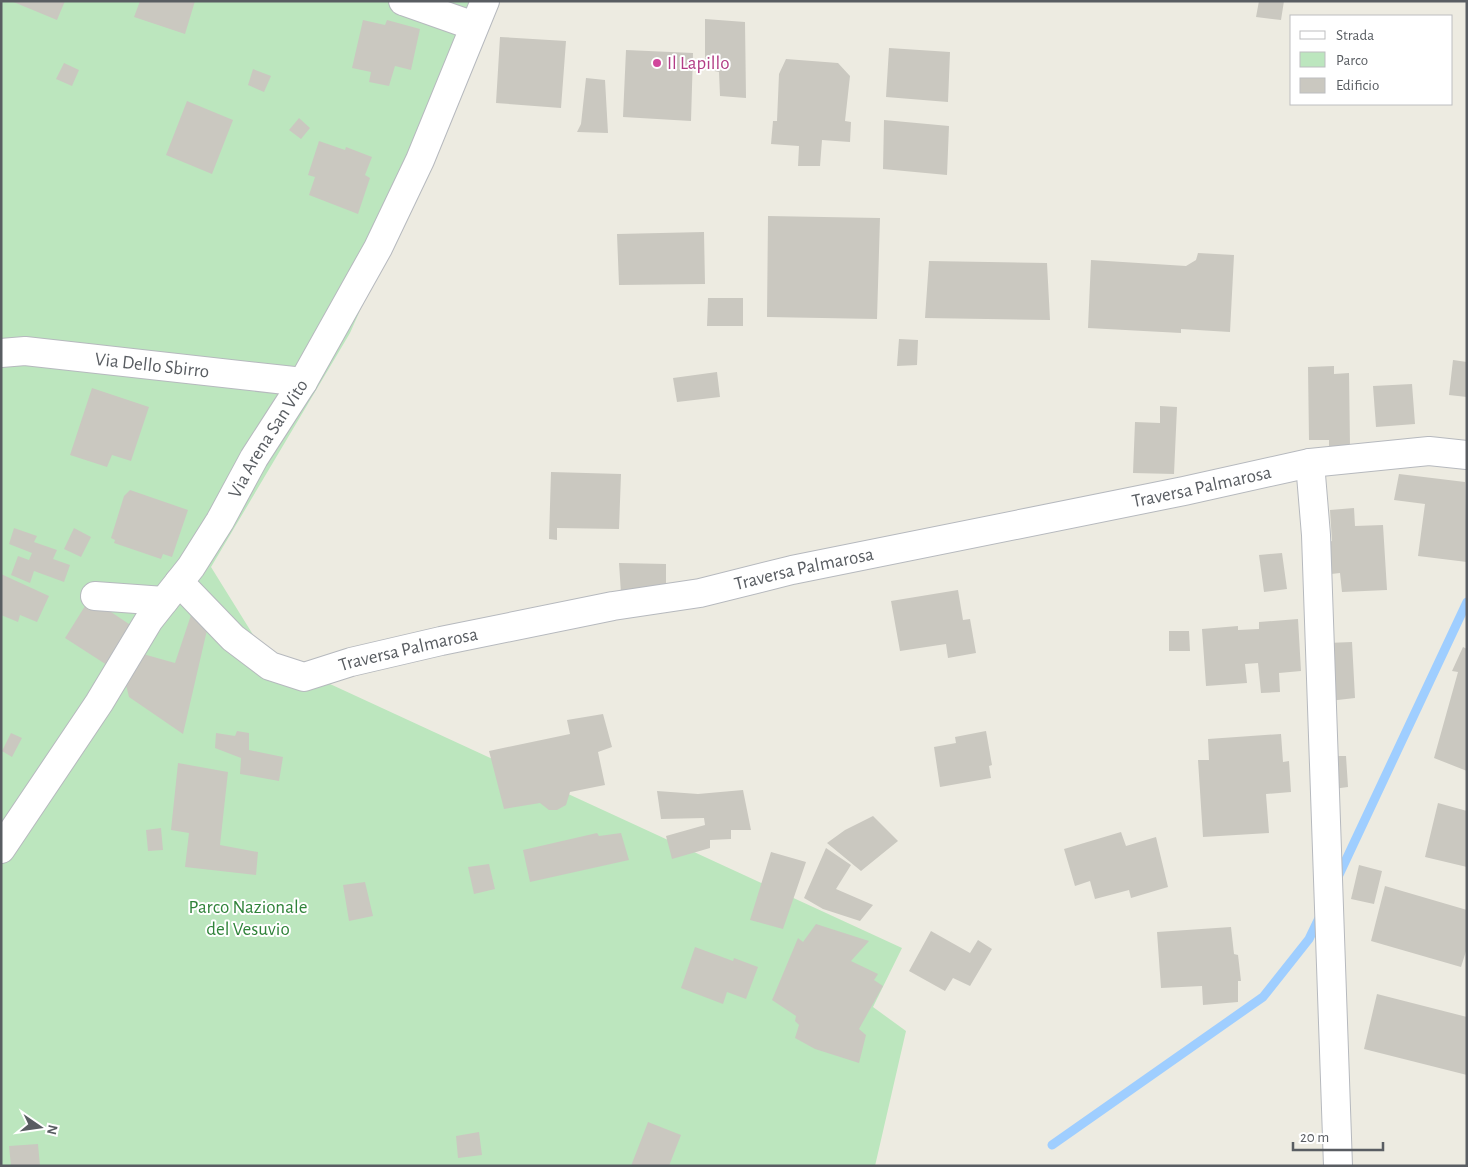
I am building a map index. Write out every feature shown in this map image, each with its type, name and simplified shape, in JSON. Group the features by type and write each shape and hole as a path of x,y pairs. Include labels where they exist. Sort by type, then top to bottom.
{"street":[{"path":"404,1 474,26"},
{"name":"Via Arena San Vito","path":"1,849 99,703 149,620 171,592 220,521 254,458 303,382 378,248 420,160 485,1"},
{"name":"Via Dello Sbirro","path":"1,353 25,351 303,382"},
{"name":"Traversa Palmarosa","path":"171,592 270,666 304,677 351,662 441,641 613,606 700,593 792,570 1184,491 1310,463 1429,451 1467,455"},
{"path":"1310,463 1316,535 1338,1166"},
{"path":"95,596 171,592"}],"green space":[{"name":"Parco Nazionale del Vesuvio","path":"1,1 497,1 350,333 211,567 265,654 902,948 873,1007 906,1031 875,1166 1,1166"}],"building":[{"path":"11,1 65,1 57,20"},
{"path":"140,1 195,1 185,34 134,17"},
{"path":"1259,1 1284,1 1281,20 1256,17"},
{"path":"705,19 745,22 746,98 720,96 719,72 705,69"},
{"path":"363,20 385,25 387,20 420,29 411,70 395,66 389,86 369,82 371,72 352,68"},
{"path":"500,37 566,41 561,108 496,103"},
{"path":"889,48 950,52 948,102 886,97"},
{"path":"626,50 693,53 691,121 623,117"},
{"path":"786,59 838,63 850,76 845,121 851,122 850,142 822,140 820,166 798,166 799,146 771,144 773,121 777,121 779,74"},
{"path":"64,63 79,70 72,86 56,79"},
{"path":"253,69 271,76 264,92 248,85"},
{"path":"586,78 605,80 608,133 577,132 581,124"},
{"path":"187,101 233,120 212,174 166,155"},
{"path":"299,118 310,128 301,139 289,130"},
{"path":"884,120 949,126 947,175 883,169"},
{"path":"319,141 345,150 346,147 372,157 365,175 370,178 358,214 309,195 315,177 308,175"},
{"path":"768,216 880,218 877,319 767,317"},
{"path":"704,232 705,284 619,285 617,234"},
{"path":"1198,253 1234,255 1230,332 1181,329 1181,333 1088,328 1091,260 1186,266 1196,260"},
{"path":"929,261 1047,263 1050,320 925,318"},
{"path":"708,298 743,298 743,326 707,326"},
{"path":"899,339 918,340 917,365 897,366"},
{"path":"1453,360 1467,362 1467,397 1449,395"},
{"path":"1334,366 1334,374 1349,373 1350,446 1329,446 1329,440 1309,440 1308,367"},
{"path":"717,372 720,397 677,402 673,378"},
{"path":"1412,384 1415,424 1376,427 1373,386"},
{"path":"92,388 149,407 131,461 112,455 107,467 70,455"},
{"path":"1160,406 1177,407 1174,474 1133,473 1135,422 1160,423"},
{"path":"551,472 621,474 619,529 557,528 557,540 549,539"},
{"path":"1399,474 1465,482 1467,562 1418,556 1425,504 1394,500"},
{"path":"130,490 188,510 172,557 163,554 161,559 114,543 115,540 111,538 124,496"},
{"path":"1354,508 1355,526 1383,525 1387,590 1342,592 1340,573 1331,574 1329,542 1332,541 1330,510"},
{"path":"14,528 37,536 34,542 57,550 53,559 70,565 64,582 34,571 30,583 11,575 18,556 29,560 32,553 9,544"},
{"path":"74,528 91,537 81,557 64,549"},
{"path":"1282,553 1287,589 1264,592 1259,555"},
{"path":"619,563 666,564 666,586 621,593"},
{"path":"1,574 49,596 37,622 20,615 18,622 1,615"},
{"path":"958,590 963,620 970,619 976,653 948,658 946,644 900,651 891,601"},
{"path":"90,598 135,628 110,667 65,638"},
{"path":"193,609 210,617 183,734 129,697 126,685 143,654 175,663"},
{"path":"1298,619 1301,671 1279,673 1280,692 1261,693 1258,663 1245,664 1247,683 1206,686 1202,629 1238,626 1238,630 1259,629 1259,622"},
{"path":"1169,631 1189,631 1190,651 1169,651"},
{"path":"1352,642 1355,698 1329,701 1327,643"},
{"path":"1463,647 1467,649 1467,771 1434,758 1458,672 1452,671"},
{"path":"603,714 612,747 598,752 605,785 570,792 566,805 557,810 549,810 540,803 504,809 489,751 570,734 567,720"},
{"path":"237,731 249,733 249,750 283,757 279,781 240,774 241,758 215,748 216,733 235,736"},
{"path":"986,731 992,765 989,766 991,778 940,787 934,747 956,743 955,737"},
{"path":"11,733 22,738 12,757 2,751"},
{"path":"1281,734 1283,762 1289,761 1291,792 1266,794 1269,833 1203,837 1198,760 1209,760 1208,739"},
{"path":"1331,756 1346,756 1348,787 1333,789"},
{"path":"178,763 228,772 220,845 258,852 256,875 185,867 189,833 171,830"},
{"path":"743,790 751,830 731,830 731,839 710,840 710,848 672,859 666,836 705,825 704,818 661,819 657,791 698,794"},
{"path":"1438,803 1467,811 1467,867 1425,857"},
{"path":"873,816 898,841 861,871 827,843 845,830"},
{"path":"161,828 163,850 148,851 146,830"},
{"path":"1121,832 1126,846 1156,837 1168,887 1131,898 1129,890 1095,899 1090,881 1075,886 1064,849"},
{"path":"597,833 599,836 621,833 629,860 530,882 523,850"},
{"path":"826,848 851,865 836,889 873,905 860,921 823,909 804,898"},
{"path":"771,852 806,862 783,929 750,920"},
{"path":"489,864 495,889 474,894 468,867"},
{"path":"1359,865 1382,871 1374,904 1351,899"},
{"path":"365,882 373,916 349,921 343,885"},
{"path":"1385,886 1467,910 1467,948 1461,967 1371,941"},
{"path":"816,924 869,941 851,961 878,974 874,980 883,986 859,1029 866,1035 859,1063 815,1049 795,1038 799,1025 795,1021 796,1016 772,1000 798,938 803,942"},
{"path":"1231,927 1234,954 1238,955 1241,981 1238,981 1238,1002 1203,1005 1202,986 1161,988 1157,932"},
{"path":"931,931 970,953 978,940 992,949 970,986 953,978 945,991 909,971"},
{"path":"695,947 733,961 734,958 758,967 746,999 727,992 723,1004 681,988"},
{"path":"1377,994 1467,1017 1467,1075 1364,1049"},
{"path":"648,1122 681,1135 669,1166 631,1166"},
{"path":"479,1132 482,1155 458,1158 456,1136"},
{"path":"38,1144 40,1166 11,1166 9,1146"}],"waterway":[{"path":"1337,879 1467,602"},
{"path":"1052,1145 1263,997 1309,939 1321,914"}],"place":[{"name":"Il Lapillo","path":"657,63"}]}
